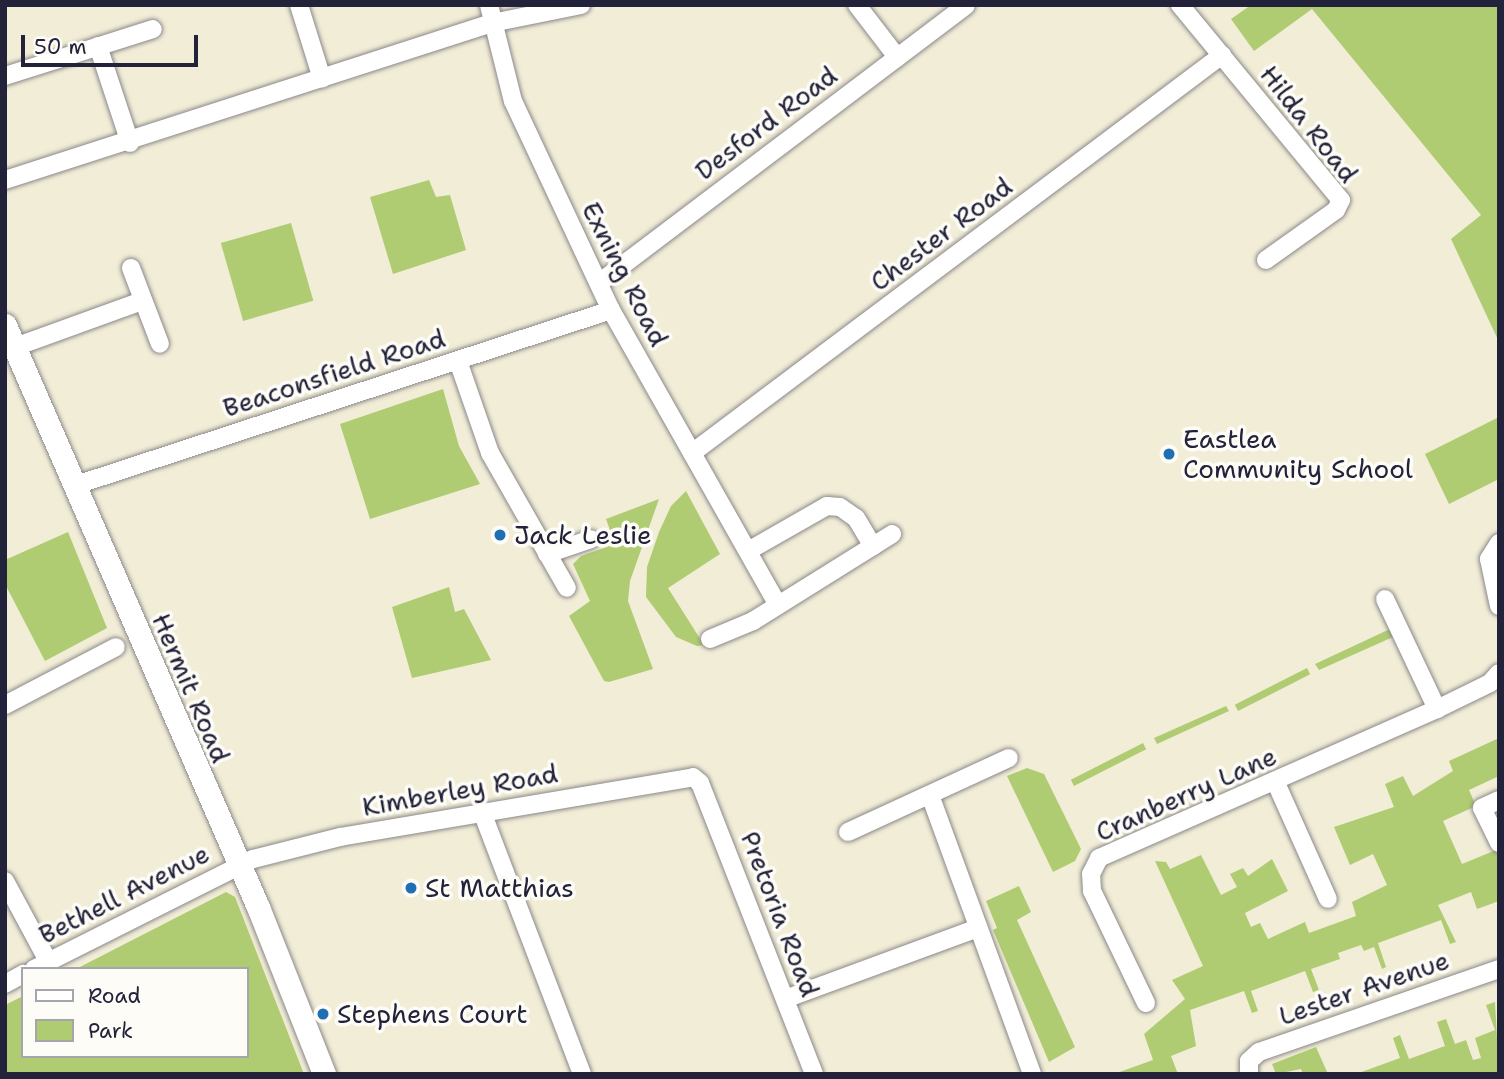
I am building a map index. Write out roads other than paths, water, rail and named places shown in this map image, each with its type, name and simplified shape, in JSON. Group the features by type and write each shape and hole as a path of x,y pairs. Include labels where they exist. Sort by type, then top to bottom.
{"street":[{"path":"299,5 323,79"},
{"path":"5,180 130,143 323,79 490,14 581,5"},
{"path":"857,5 897,57"},
{"name":"Desford Road","path":"599,283 965,5"},
{"name":"Hilda Road","path":"1181,5 1341,200 1336,210 1266,260"},
{"name":"Exning Road","path":"490,14 513,102 611,310 778,605"},
{"path":"5,76 153,29"},
{"path":"98,46 130,143"},
{"name":"Chester Road","path":"692,453 1222,55"},
{"path":"131,268 160,344"},
{"path":"15,347 142,301"},
{"name":"Beaconsfield Road","path":"73,486 611,310"},
{"name":"Hermit Road","path":"5,325 238,865 324,1074"},
{"path":"458,361 490,453 567,588"},
{"path":"748,551 827,506 840,507 856,519 873,546"},
{"path":"709,639 778,605 892,534"},
{"path":"547,554 591,539"},
{"path":"1499,543 1489,559 1491,588 1499,606"},
{"path":"1385,599 1437,709"},
{"path":"5,705 116,647"},
{"name":"Cranberry Lane","path":"1146,1003 1092,891 1091,874 1099,858 1267,781 1276,783 1437,709 1490,682 1499,673"},
{"path":"848,832 1009,758"},
{"name":"Kimberley Road","path":"238,865 340,837 693,777"},
{"name":"Pretoria Road","path":"693,777 700,783 814,1074"},
{"path":"1276,783 1328,899"},
{"path":"930,795 1032,1074"},
{"path":"1499,800 1482,808 1499,843"},
{"path":"482,812 582,1074"},
{"name":"Bethell Avenue","path":"41,965 238,865"},
{"path":"5,881 41,965"},
{"path":"785,999 978,928"},
{"name":"Lester Avenue","path":"1245,1064 1259,1052 1499,969"},
{"name":"Bethell Avenue","path":"5,984 21,975"}],"place":[{"name":"Eastlea Community School","path":"1169,454"},
{"name":"Jack Leslie","path":"500,535"},
{"name":"St Matthias","path":"411,888"},
{"name":"Stephens Court","path":"323,1014"}]}
